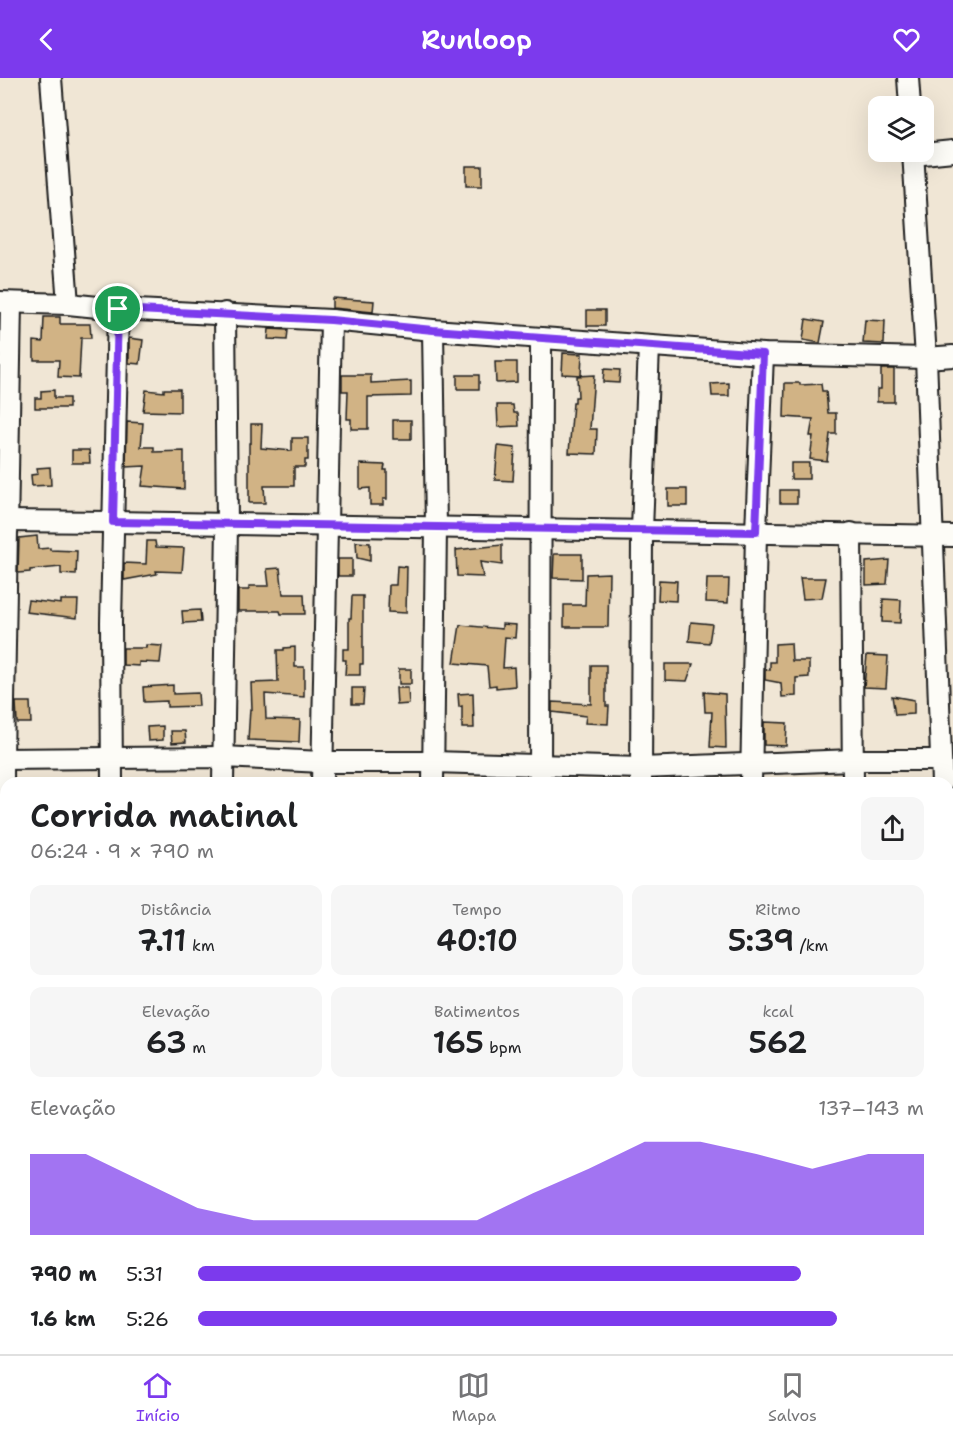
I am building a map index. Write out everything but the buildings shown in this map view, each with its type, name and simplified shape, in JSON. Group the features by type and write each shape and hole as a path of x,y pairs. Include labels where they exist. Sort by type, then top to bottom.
{"street":[{"path":"51,78 68,304"},
{"path":"908,78 909,96"},
{"path":"934,152 953,151"},
{"path":"914,162 926,358 932,537 945,748 943,777"},
{"path":"2,777 5,302 331,320 433,330 763,354 926,358 953,356"},
{"path":"112,777 113,522 118,309"},
{"path":"223,777 227,524 225,313"},
{"path":"322,777 331,320"},
{"path":"433,330 436,527 433,777"},
{"path":"540,774 541,338"},
{"path":"641,776 642,530 649,346"},
{"path":"751,774 756,532 763,354"},
{"path":"4,521 953,536"},
{"path":"851,533 853,777"},
{"path":"2,759 224,757 322,762 433,762 540,774 641,776 751,774 945,748"}],"route":[{"path":"118,309 331,320 433,330 763,354 756,532 113,522 118,309"}]}
